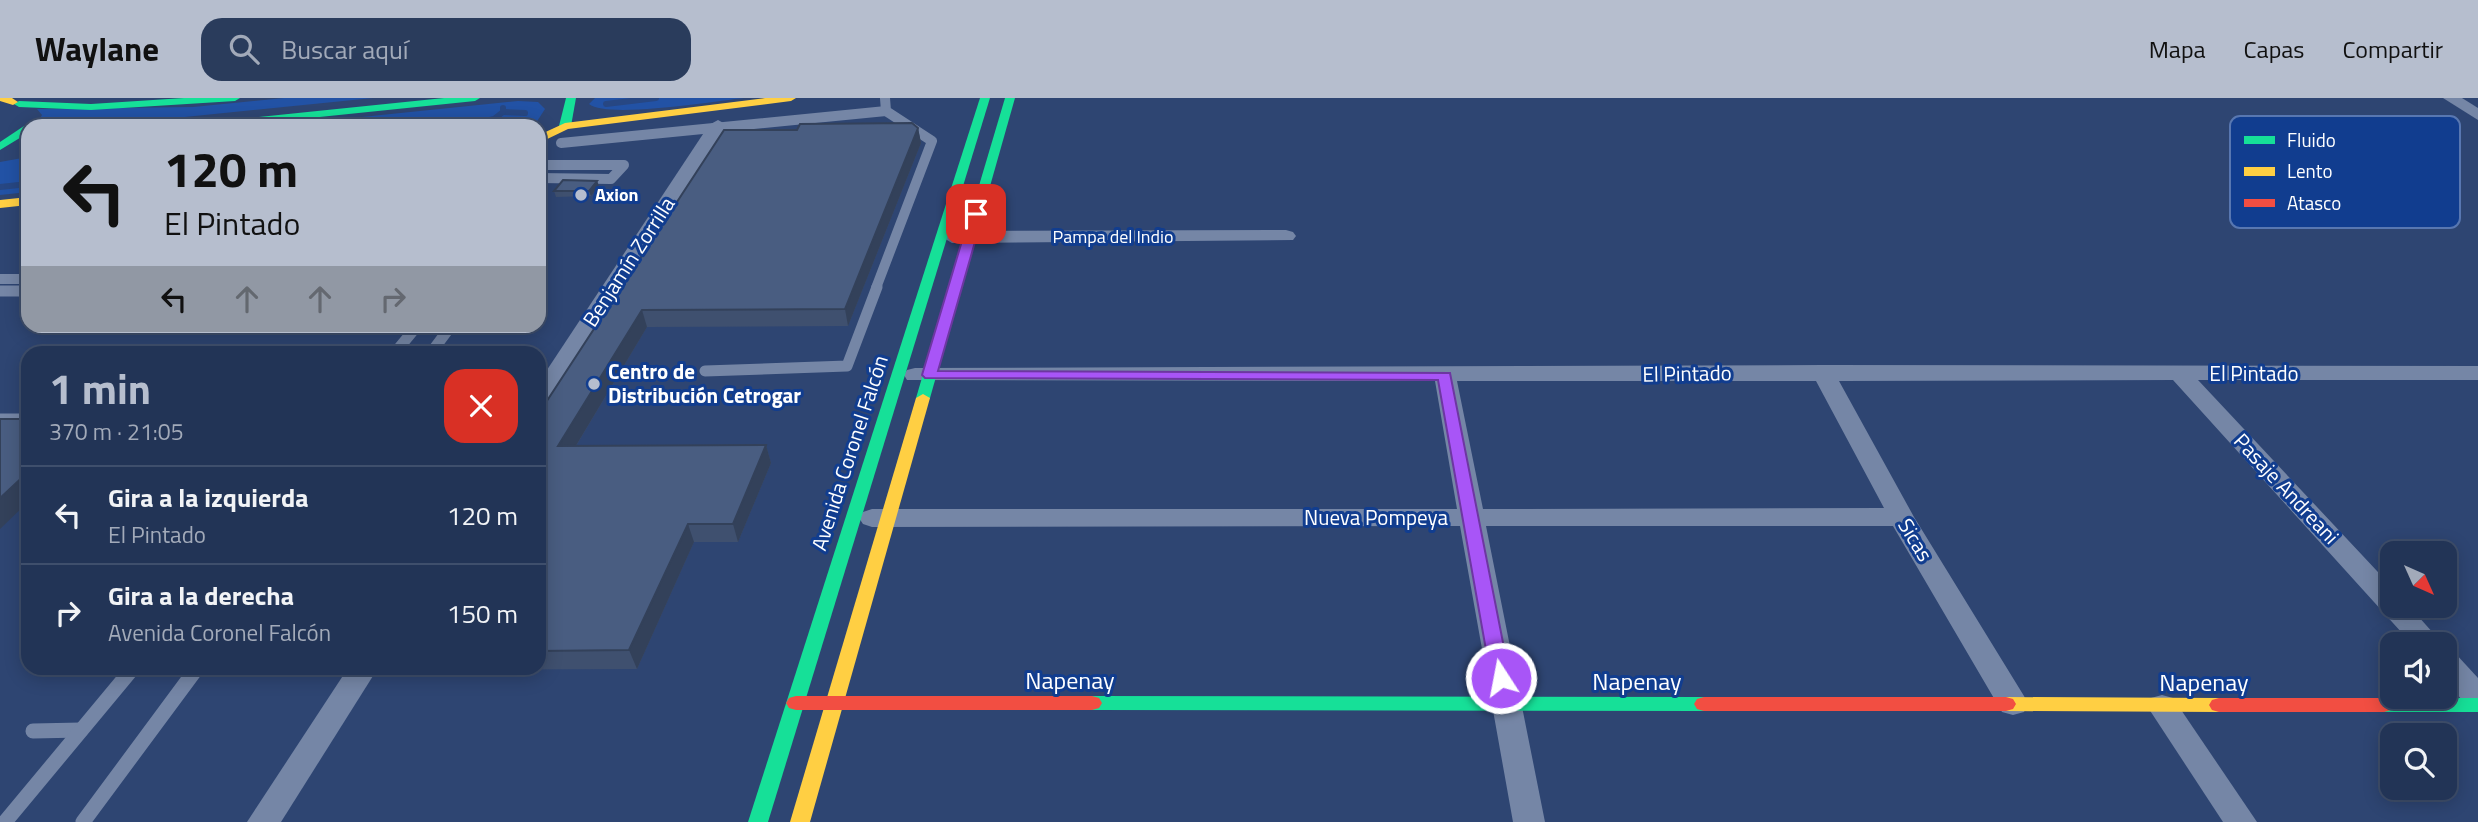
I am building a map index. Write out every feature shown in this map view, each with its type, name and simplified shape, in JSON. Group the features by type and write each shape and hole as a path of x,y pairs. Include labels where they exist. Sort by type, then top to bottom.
{"main road":[{"path":"9,101 91,107 235,98"},
{"path":"270,119 475,98"},
{"path":"551,138 571,98"},
{"path":"551,138 791,98"},
{"name":"Avenida Coronel Falcón","path":"758,822 985,98"},
{"path":"800,822 1010,98"},
{"path":"9,101 35,112 32,119"},
{"path":"0,147 21,133"},
{"path":"0,158 19,154"},
{"path":"0,204 21,202"},
{"name":"Napenay","path":"796,703 2478,705"}],"street":[{"path":"2451,98 2478,115"},
{"name":"Benjamín Zorrilla","path":"546,389 718,125"},
{"name":"Pampa del Indio","path":"940,237 1286,236"},
{"name":"Sicas","path":"1823,372 1901,517 2013,704"},
{"name":"El Pintado","path":"897,375 2478,373"},
{"name":"Pasaje Andreani","path":"2180,374 2380,591"},
{"path":"1445,376 1529,822"},
{"name":"Nueva Pompeya","path":"852,518 1901,517"},
{"name":"Pasaje Andreani","path":"2405,618 2418,632"},
{"path":"2457,674 2478,698"},
{"path":"263,822 358,675"},
{"path":"2162,706 2241,822"}],"lane":[{"path":"885,98 886,111"},
{"path":"546,176 611,179 624,165 547,165 551,138 886,111 932,141 847,366 705,371"},
{"path":"0,279 21,279"},
{"path":"0,291 21,291"},
{"path":"0,418 21,419"},
{"path":"5,822 127,675"},
{"path":"83,822 192,675"},
{"path":"33,731 81,730"}],"shaded area":[{"path":"284,98 373,98 170,119 40,119 42,115 37,109 193,107"},
{"path":"595,98 744,98 663,108 617,110 589,104"},
{"path":"518,101 538,102 545,109 539,119 342,119"},
{"path":"21,158 21,193 0,195 0,162"}],"building":[{"name":"Centro de Distribución Cetrogar","path":"912,123 918,128 845,309 642,310 558,446 766,445 733,524 688,524 629,650 546,651 546,402 724,130 797,130 800,124"},
{"path":"563,180 597,181 589,191 554,191"},
{"path":"0,419 21,419 21,478 0,498"}],"waterway":[{"path":"606,104 656,98"},
{"path":"494,119 503,112"},
{"path":"503,112 525,113"},
{"path":"0,187 21,185"}],"traffic: fast":[{"path":"19,104 91,107 235,98"},
{"path":"270,119 475,98"},
{"path":"565,126 571,98"},
{"path":"758,822 985,98"},
{"path":"923,398 1010,98"},
{"path":"0,147 21,133"},
{"path":"1092,703 1704,704"},
{"path":"2457,705 2478,705"}],"traffic: slow":[{"path":"3,98 13,102"},
{"path":"546,136 565,126 791,98"},
{"path":"0,204 21,202"},
{"path":"800,822 923,398"},
{"path":"2006,704 2219,705"}],"traffic: jam":[{"path":"796,703 1092,703"},
{"path":"1704,704 2006,704"},
{"path":"2219,705 2380,705"}],"place":[{"name":"Axion","path":"581,195"},
{"name":"Centro de Distribución Cetrogar","path":"594,384"}],"route":[{"path":"976,214 930,375 1445,376 1501,678"}]}
